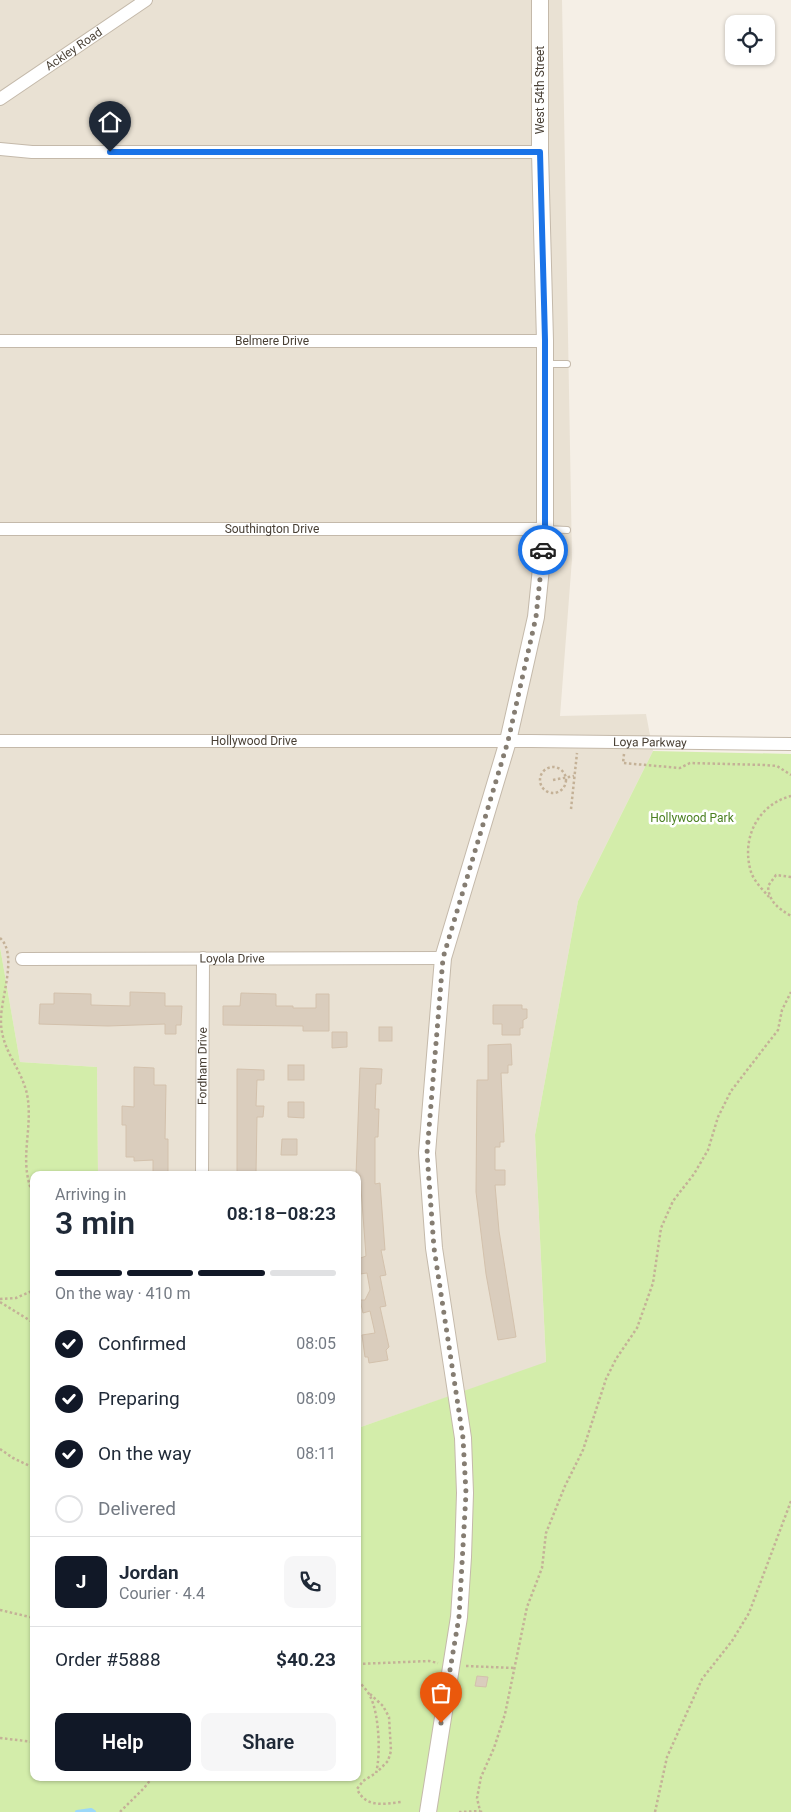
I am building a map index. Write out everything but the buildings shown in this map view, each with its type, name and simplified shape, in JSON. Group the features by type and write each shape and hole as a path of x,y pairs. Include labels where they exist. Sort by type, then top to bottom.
{"street":[{"name":"Ackley Road","path":"0,99 146,0"},
{"name":"West 54th Street","path":"428,1812 459,1617 466,1493 463,1438 434,1248 427,1153 443,958 508,741 536,617 545,529 545,340 540,152 540,0"},
{"path":"0,149 32,152 540,152"},
{"name":"Belmere Drive","path":"0,340 545,340"},
{"name":"Southington Drive","path":"0,529 545,529"},
{"name":"Hollywood Drive","path":"0,741 508,741"},
{"name":"Loya Parkway","path":"508,741 791,744"},
{"name":"Fordham Drive","path":"202,1171 203,958"},
{"name":"Loyola Drive","path":"22,959 443,958"}],"lane":[{"path":"545,364 567,364"},
{"path":"545,529 567,530"}],"path":[{"path":"623,763 680,768 690,763 765,765 777,766 791,775"},
{"path":"571,809 576,764"},
{"path":"555,767 564,772 566,778 567,783 562,791 551,794 542,788 539,778 544,769 555,767"},
{"path":"553,780 574,776"},
{"path":"791,796 779,799 756,820 748,844 751,874 779,908 791,916"},
{"path":"769,897 768,886 776,875 791,878"},
{"path":"0,938 7,947 8,961 1,1018 1,1034 27,1094 28,1114 25,1159 26,1173 30,1184"},
{"path":"458,1812 481,1812 477,1798 481,1777 494,1748 505,1714 527,1607 542,1568 546,1534 582,1450 606,1379 616,1359 637,1328 653,1283 661,1228 673,1201 694,1174 708,1150 718,1117 730,1091 778,1030 782,1010 791,992"},
{"path":"0,1300 16,1298 30,1292"},
{"path":"0,1300 30,1320"},
{"path":"0,1449 30,1466"},
{"path":"655,1812 667,1757 702,1679 732,1641 750,1612 791,1501"},
{"path":"0,1610 30,1617"},
{"path":"361,1664 429,1661 451,1666 503,1666 514,1668"},
{"path":"361,1684 383,1706 389,1717 391,1751 388,1761 376,1773 363,1781 357,1789 361,1797 369,1802 384,1804 401,1802"},
{"path":"369,1693 375,1707 377,1729 378,1763 376,1773"},
{"path":"0,1738 30,1742"},
{"path":"120,1812 150,1781"}],"shaded area":[{"path":"0,0 562,0 572,559 560,716 646,714 653,751 578,901 535,1135 546,1363 361,1427 361,1171 98,1171 97,1067 20,1062 0,947"}],"green space":[{"name":"Hollywood Park","path":"653,751 791,754 791,1812 0,1812 0,947 20,1062 97,1067 98,1171 30,1171 30,1781 361,1781 361,1427 546,1362 535,1135 578,901"}],"waterway":[{"path":"77,1812 91,1810 94,1812"}],"way so far":[{"path":"441,1723 459,1617 466,1493 463,1438 434,1248 427,1153 443,958 508,741 536,617 543,550"}],"route":[{"path":"110,152 540,152 545,340 545,529 543,550"}]}
